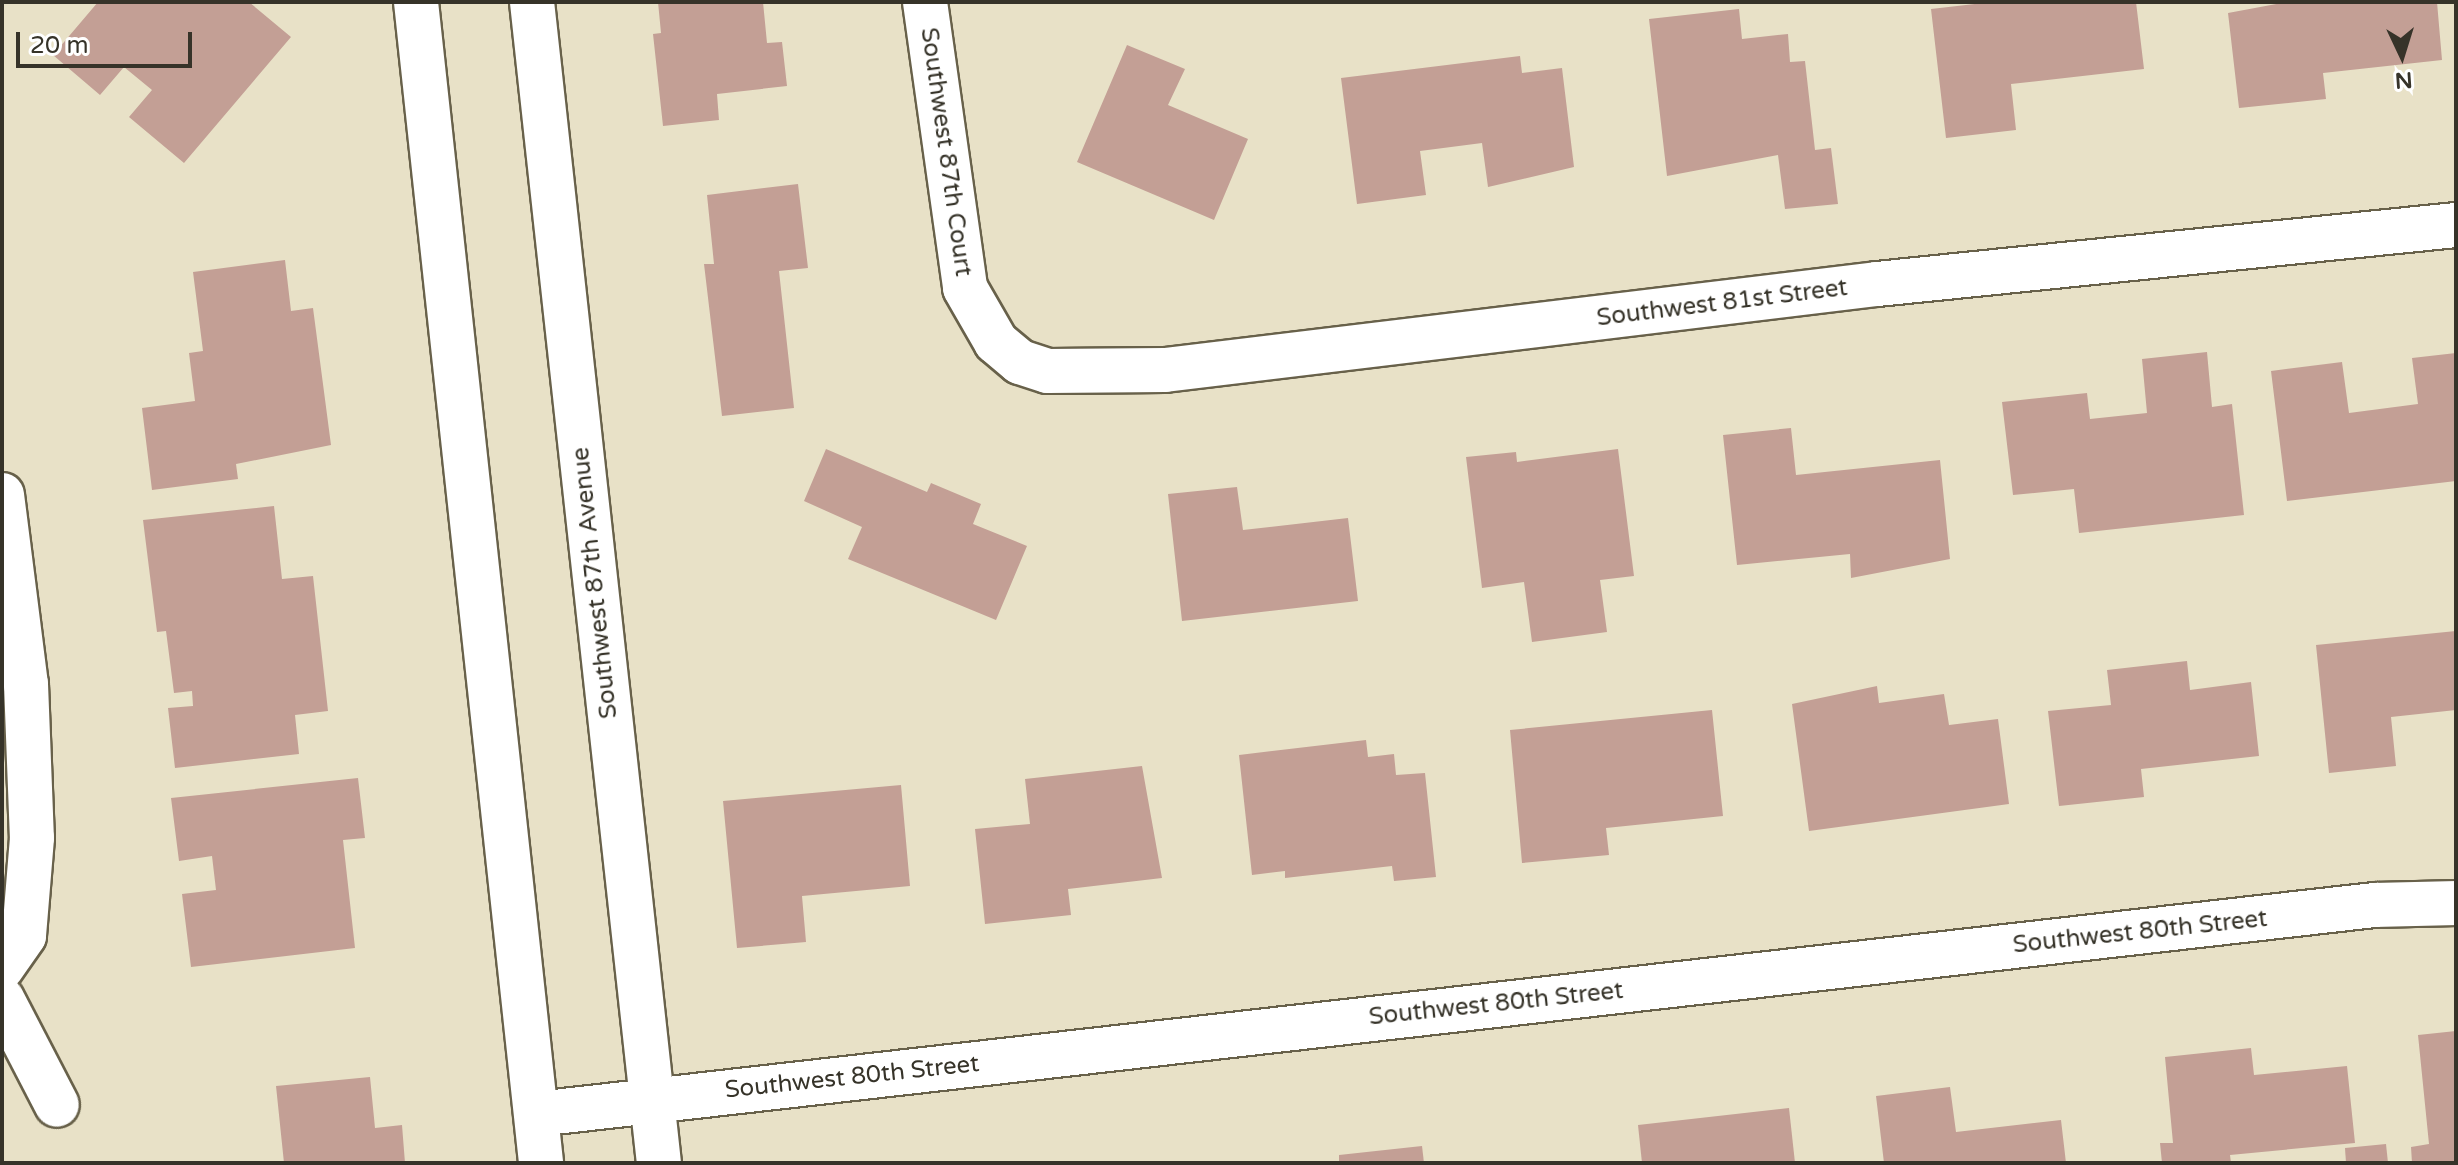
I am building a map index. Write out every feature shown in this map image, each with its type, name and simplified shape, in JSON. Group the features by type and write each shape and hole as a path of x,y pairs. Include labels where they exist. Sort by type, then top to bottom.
{"street":[{"path":"416,2 541,1163"},
{"name":"Southwest 87th Avenue","path":"532,2 659,1163"},
{"name":"Southwest 87th Court","path":"925,2 958,263 975,316 996,342"},
{"name":"Southwest 81st Street","path":"996,342 1020,362 1048,371 1165,370 1877,284 2456,225"},
{"path":"2,495 26,684 32,838 24,936 2,968"},
{"name":"Southwest 80th Street","path":"537,1114 2375,905 2456,903"},
{"path":"2,999 57,1105"}],"building":[{"path":"98,2 249,2 291,37 184,163 129,117 152,90 124,67 100,95 53,55"},
{"path":"658,2 763,2 767,43 782,42 787,86 717,94 719,120 663,126 653,34 661,33"},
{"path":"1992,2 2136,2 2144,69 2011,84 2016,130 1946,138 1931,9"},
{"path":"2287,2 2437,2 2442,60 2323,73 2326,99 2239,108 2228,13"},
{"path":"1739,9 1742,39 1788,34 1790,62 1805,61 1815,150 1831,148 1838,204 1785,209 1778,155 1667,176 1649,19"},
{"path":"1127,45 1185,69 1168,105 1248,139 1214,220 1077,162"},
{"path":"1520,56 1522,73 1562,68 1574,167 1488,187 1482,143 1420,151 1426,195 1357,204 1341,78"},
{"path":"798,184 808,268 779,271 794,408 722,416 704,264 714,264 707,195"},
{"path":"285,260 291,311 313,308 331,445 236,464 238,479 152,490 142,408 195,401 189,353 203,351 193,272"},
{"path":"2207,352 2212,407 2232,404 2244,515 2079,533 2074,489 2013,495 2002,402 2087,393 2090,419 2147,413 2142,359"},
{"path":"2456,353 2456,481 2287,501 2271,371 2342,362 2349,413 2418,404 2412,358"},
{"path":"1791,428 1796,475 1940,460 1950,559 1851,578 1850,554 1737,565 1723,435"},
{"path":"826,449 927,492 931,483 981,504 973,524 1027,546 996,620 848,559 862,527 804,501"},
{"path":"1618,449 1634,576 1600,580 1607,632 1532,642 1524,582 1482,588 1466,457 1516,452 1517,462"},
{"path":"1237,487 1243,530 1348,518 1358,601 1182,621 1168,494"},
{"path":"274,506 282,579 313,576 328,711 295,715 299,754 175,768 168,708 193,706 192,691 174,693 166,631 157,632 143,520"},
{"path":"2456,631 2456,710 2391,717 2396,766 2329,773 2316,645"},
{"path":"2187,661 2190,690 2251,682 2259,756 2141,769 2144,797 2059,806 2048,711 2111,705 2107,670"},
{"path":"1877,686 1879,703 1944,694 1949,725 1998,719 2009,804 1809,831 1792,704"},
{"path":"1712,710 1723,816 1606,828 1609,855 1522,863 1510,730"},
{"path":"1366,740 1368,757 1394,754 1396,775 1425,773 1436,877 1394,881 1392,866 1285,878 1285,871 1252,875 1239,755"},
{"path":"1142,766 1162,878 1068,889 1071,915 985,924 975,829 1030,824 1025,779"},
{"path":"358,778 365,838 343,840 355,948 191,967 182,894 216,890 212,856 179,861 171,798"},
{"path":"901,785 910,886 802,896 806,942 737,948 723,801"},
{"path":"2456,1031 2456,1163 2412,1163 2411,1147 2429,1144 2418,1035"},
{"path":"2251,1048 2254,1075 2347,1066 2355,1143 2230,1155 2231,1163 2162,1163 2160,1143 2173,1143 2165,1057"},
{"path":"370,1077 375,1128 402,1125 405,1163 284,1163 276,1086"},
{"path":"1950,1087 1956,1132 2061,1120 2066,1163 1884,1163 1876,1096"},
{"path":"1789,1108 1795,1163 1642,1163 1638,1125"},
{"path":"2386,1144 2388,1163 2346,1163 2345,1148"},
{"path":"1422,1146 1424,1163 1339,1163 1339,1155"}]}
